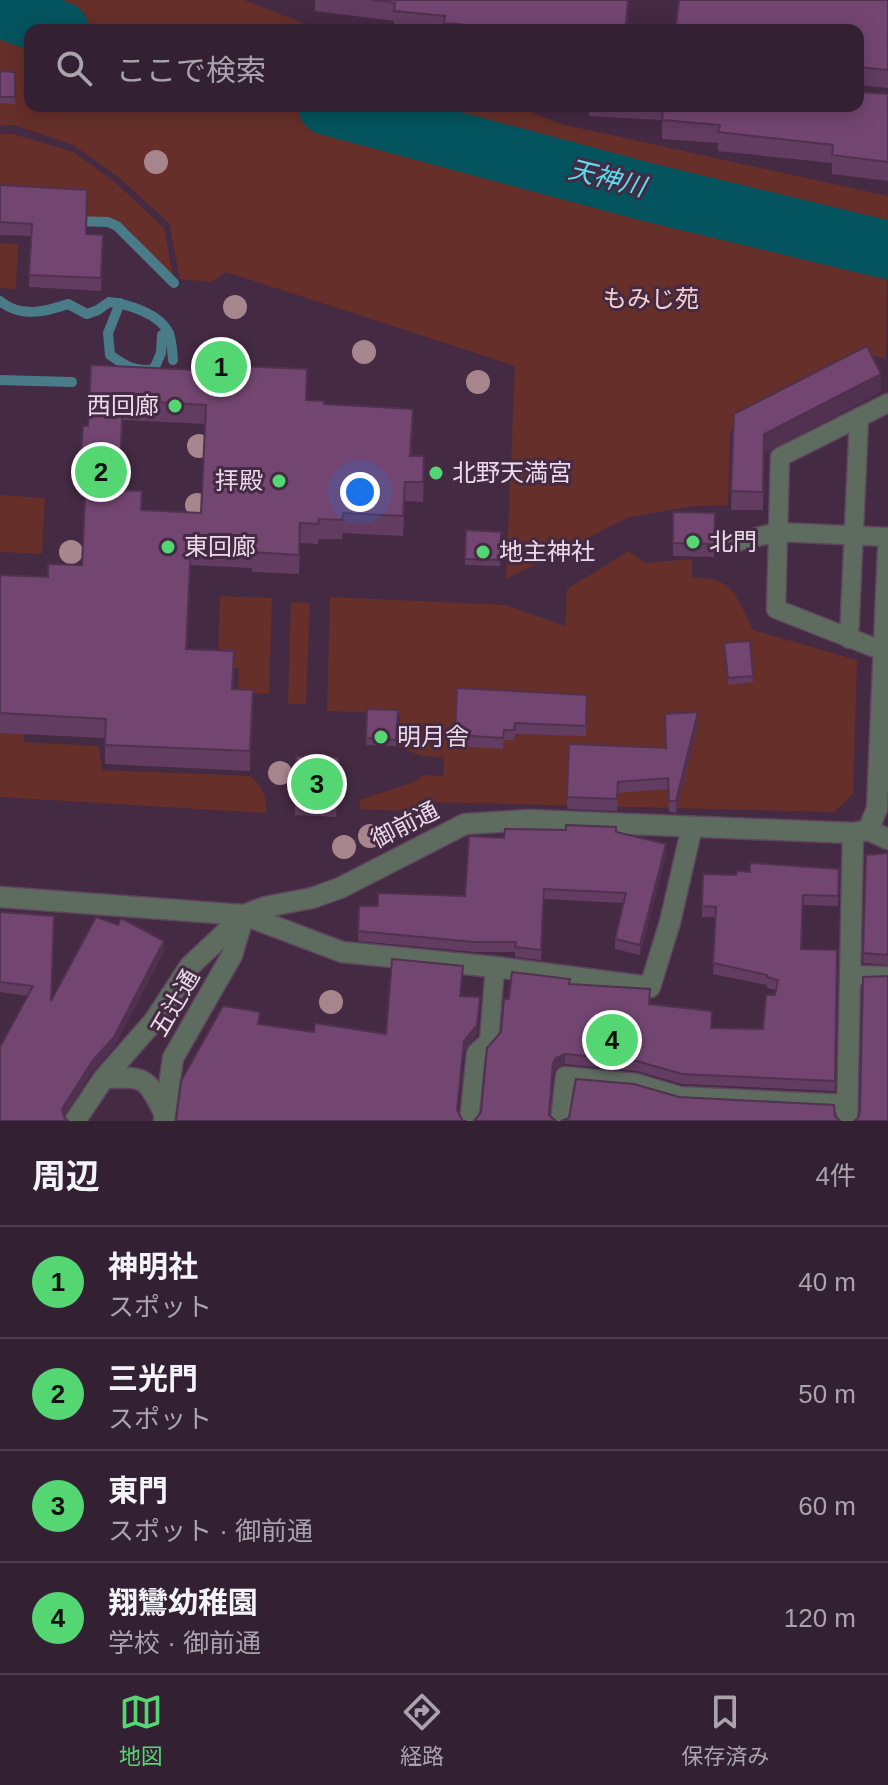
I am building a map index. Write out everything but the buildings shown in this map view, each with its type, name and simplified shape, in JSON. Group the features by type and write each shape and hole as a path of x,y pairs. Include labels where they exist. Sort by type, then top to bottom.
{"street":[{"path":"848,1112 850,975 860,832 877,809 888,549"},
{"name":"御前通","path":"0,897 244,915 340,888 465,824 529,820 860,832 888,839"},
{"path":"75,1121 104,1078 154,1021 190,966 244,915 342,952 650,987 670,922 692,827"},
{"name":"五辻通","path":"164,1117 173,1058 232,955 244,915"},
{"path":"104,1078 138,1077 152,1088 164,1117"}],"lane":[{"path":"886,653 776,609 780,457 888,403"},
{"path":"849,639 859,418"},
{"path":"732,543 778,532 888,537"},
{"path":"469,1121 476,1053 489,1041 495,967"},
{"path":"850,975 888,976"},
{"path":"560,1121 565,1076 636,1083 680,1096 848,1112"}],"green space":[{"name":"もみじ苑","path":"0,0 244,0 306,24 24,24 24,112 530,112 561,124 888,196 886,359 876,356 730,431 728,505 694,506 629,517 506,579 515,366 226,272 211,282 180,279 169,223 117,176 73,145 14,125 0,126"},
{"path":"0,134 13,134 73,152 115,182 164,228 174,281 127,228 108,220 87,219 88,201 0,195"},
{"path":"0,243 18,244 16,289 0,288"},
{"path":"0,495 45,498 42,554 0,552"},
{"path":"629,551 645,563 692,559 692,577 707,578 726,585 737,598 753,630 857,660 853,794 834,812 427,802 426,812 360,809 360,800 414,782 423,775 443,776 444,757 422,756 398,747 400,714 327,711 330,597 506,605 565,626 567,589"},
{"path":"220,596 272,598 269,694 238,693 239,668 218,667"},
{"path":"291,602 310,603 306,704 288,704"},
{"path":"0,675 25,679 24,742 99,746 102,770 250,776 263,792 266,813 0,797"}],"waterway":[{"name":"天神川","path":"0,9 43,24"},
{"name":"天神川","path":"349,112 647,192 888,250"},
{"path":"73,221 108,222 117,226 174,283"},
{"path":"0,301 24,312 68,304 87,314 109,302 134,308 152,316 165,327 171,340 173,360"},
{"path":"120,303 108,333 110,355 120,362 136,369 154,369 161,353 162,335 169,333"},
{"path":"0,380 72,382"}],"place":[{"name":"神明社","path":"221,367"},
{"name":"西回廊","path":"175,406"},
{"name":"三光門","path":"101,472"},
{"name":"北野天満宮","path":"436,473"},
{"name":"拝殿","path":"279,481"},
{"name":"北門","path":"693,542"},
{"name":"東回廊","path":"168,547"},
{"name":"地主神社","path":"483,552"},
{"name":"明月舎","path":"381,737"},
{"name":"東門","path":"317,784"},
{"name":"翔鸞幼稚園","path":"612,1040"}]}
